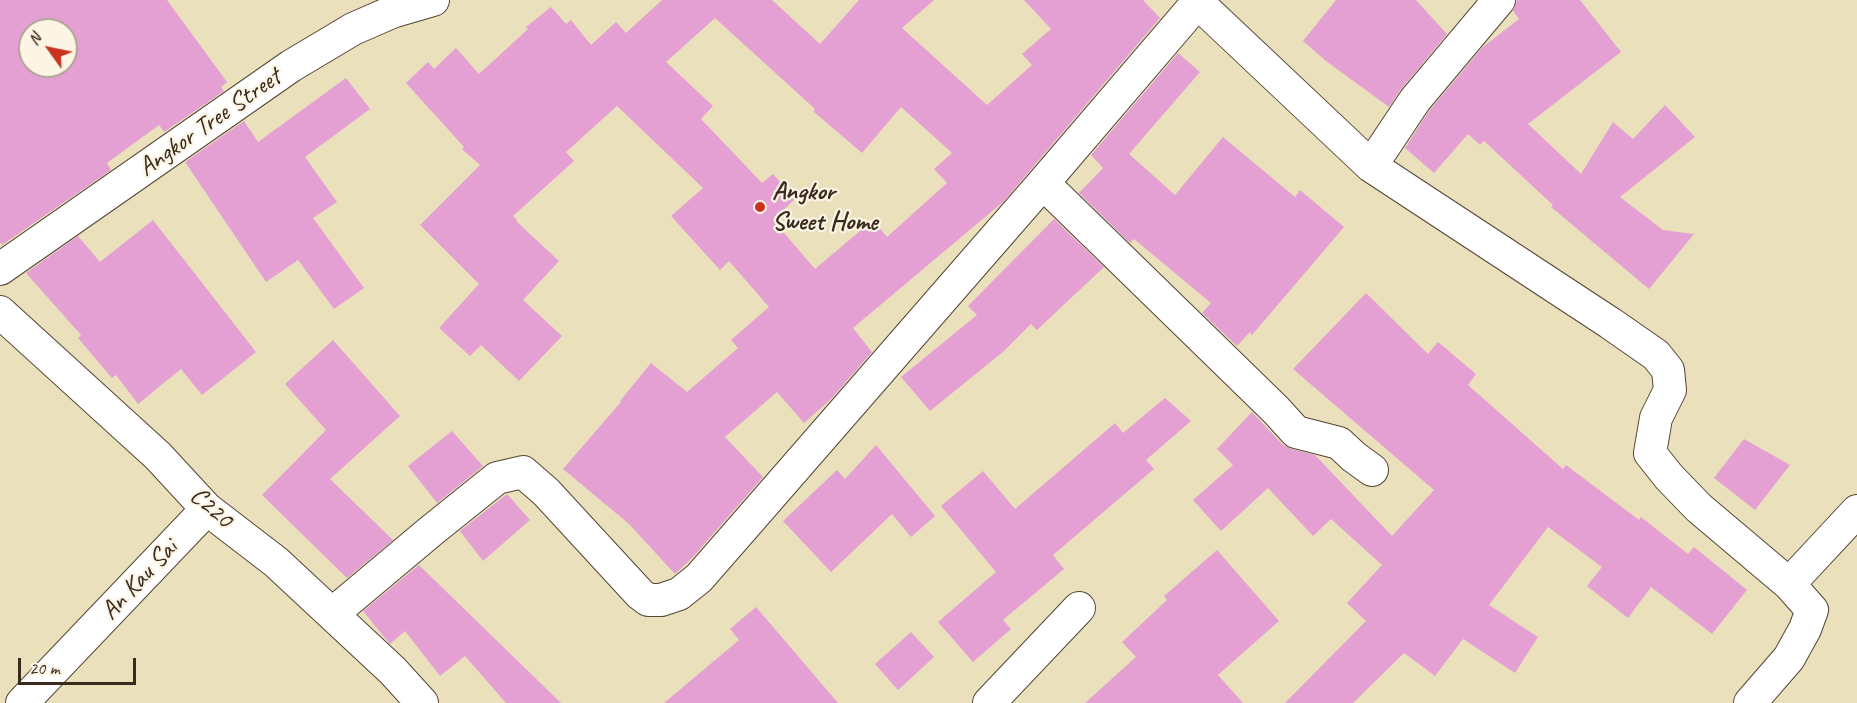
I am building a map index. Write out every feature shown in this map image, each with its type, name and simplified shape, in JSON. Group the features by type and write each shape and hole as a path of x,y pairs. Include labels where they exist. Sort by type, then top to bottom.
{"street":[{"name":"Angkor Tree Street","path":"0,269 291,66 353,29 392,12 433,0"},
{"path":"1371,165 1415,100 1499,0"},
{"path":"332,614 497,478 523,472 546,492 640,594 648,600 662,600 679,594 699,578 1043,183 1196,1 1371,165 1610,323 1656,355 1668,370 1670,390 1656,418 1650,453 1699,508 1789,584 1812,610 1805,629 1789,658 1750,703"},
{"path":"1043,183 1296,432 1339,443 1372,470"},
{"name":"C220","path":"0,312 158,456 207,509 276,562 393,672 422,703"},
{"name":"An Kau Sai","path":"22,703 207,509"},
{"path":"1789,584 1857,511"},
{"path":"989,703 1079,608"}],"building":[{"path":"0,0 167,0 227,82 221,87 224,91 164,132 159,125 107,163 111,170 2,245 0,242"},
{"path":"662,0 772,0 820,44 859,0 934,0 902,28 987,105 1032,65 1022,54 1051,29 1024,0 1143,0 1160,18 1003,202 853,328 872,352 830,400 804,423 777,392 725,437 763,477 692,558 675,574 629,524 563,469 621,402 651,363 687,392 738,348 731,340 769,307 729,261 720,270 671,216 703,188 617,106 566,152 574,161 513,216 559,261 523,300 562,336 519,381 481,345 470,356 439,328 479,284 420,225 480,165 462,149 464,147 406,83 428,62 434,69 456,48 479,74 528,29 526,27 551,7 566,24 571,20 591,45 616,22 626,33","holes":["715,18 815,109 813,111 862,153 901,107 952,153 934,169 947,183 887,237 873,220 815,269 773,220 795,199 773,174 762,183 701,119 713,106 666,62"]},
{"path":"1336,0 1416,0 1447,34 1401,89 1389,107 1326,61 1303,41"},
{"path":"1517,0 1580,0 1621,52 1528,124 1581,174 1613,122 1633,139 1665,105 1695,137 1620,197 1663,230 1694,234 1649,289 1551,207 1553,205 1484,141 1480,145 1468,134 1434,173 1405,148 1429,111 1483,47 1519,19 1513,11"},
{"path":"1178,53 1200,72 1129,154 1175,195 1223,137 1295,197 1300,190 1344,227 1252,335 1250,332 1237,346 1202,313 1211,303 1134,239 1130,243 1079,193 1103,168 1091,155"},
{"path":"346,78 370,109 305,157 337,202 313,218 364,288 334,309 298,260 266,282 185,162 244,121 258,142"},
{"path":"1054,219 1104,267 1037,330 1031,324 1004,351 930,411 901,377 977,315 968,306"},
{"path":"153,220 256,352 202,395 181,369 138,404 116,375 112,378 78,338 81,335 26,273 78,236 100,262"},
{"path":"1366,293 1428,354 1438,342 1476,374 1468,385 1563,469 1566,465 1639,520 1641,517 1688,554 1694,547 1747,590 1712,634 1651,587 1628,618 1587,586 1602,567 1548,527 1489,605 1538,637 1515,673 1463,639 1435,676 1404,653 1353,703 1285,703 1366,621 1347,603 1382,565 1331,519 1313,536 1268,488 1221,531 1193,500 1233,465 1217,449 1252,412 1283,445 1315,455 1392,536 1434,490 1293,369"},
{"path":"333,340 400,416 330,479 393,540 347,578 262,495 326,430 285,384"},
{"path":"1165,398 1191,421 1146,460 1154,469 1053,555 1064,569 1003,620 1011,629 973,662 938,622 996,572 941,506 983,471 1015,509 1115,423 1123,433"},
{"path":"452,431 483,466 437,503 408,466"},
{"path":"1744,439 1790,465 1755,510 1714,478"},
{"path":"876,445 935,516 911,537 892,514 831,572 783,521 837,470 845,479"},
{"path":"507,494 530,520 483,561 460,531"},
{"path":"1217,550 1279,621 1218,675 1243,703 1085,703 1136,657 1122,642 1167,600 1164,596"},
{"path":"419,565 561,703 506,703 465,656 440,676 405,631 390,644 363,611"},
{"path":"756,607 838,703 664,703 739,640 730,629"},
{"path":"911,632 934,657 898,690 875,664"}],"place":[{"name":"Angkor Sweet Home","path":"760,207"}]}
